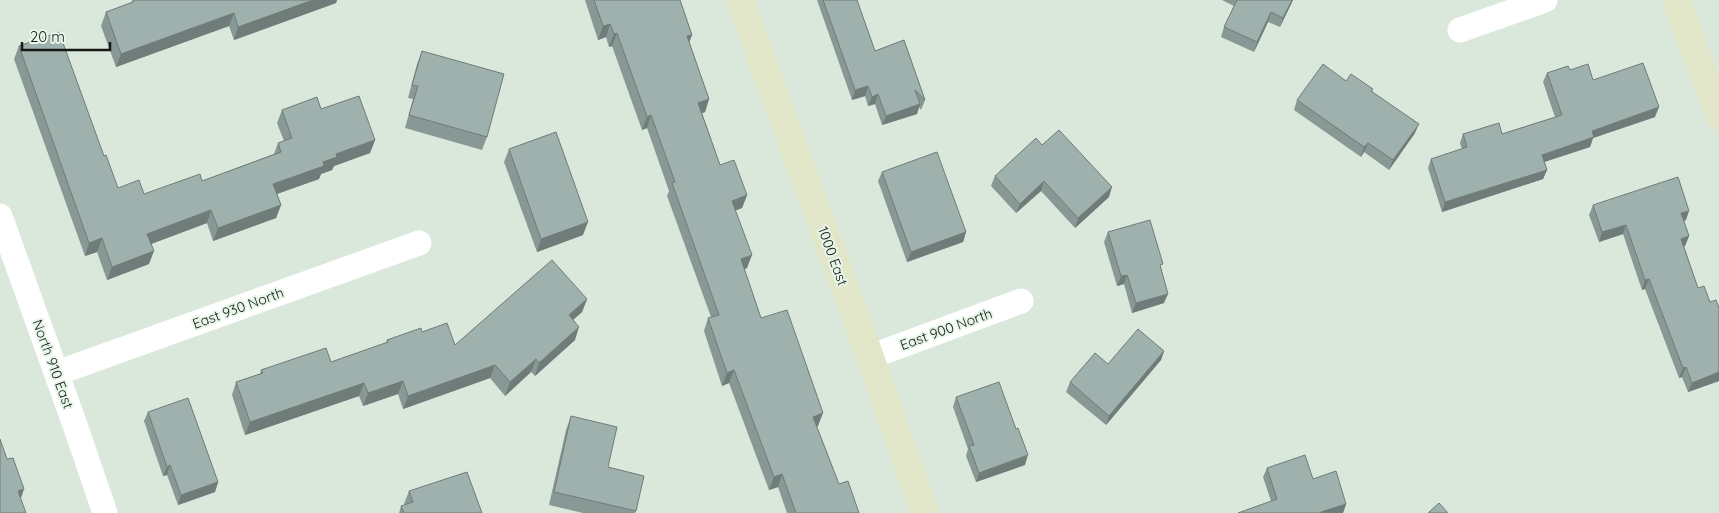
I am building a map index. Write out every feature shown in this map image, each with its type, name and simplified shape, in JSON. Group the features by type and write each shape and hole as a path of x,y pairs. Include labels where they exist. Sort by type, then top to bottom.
{"street":[{"name":"1000 East","path":"740,0 925,513"},
{"path":"1460,30 1545,0"},
{"path":"1676,0 1719,116"},
{"name":"North 910 East","path":"0,216 105,513"},
{"name":"East 930 North","path":"57,373 419,243"},
{"name":"East 900 North","path":"870,357 1022,301"}],"building":[{"path":"133,0 313,0 238,27 234,13 121,54 106,12 133,2"},
{"path":"594,0 680,0 692,35 687,36 709,99 698,103 720,165 734,160 747,195 732,201 752,255 741,259 761,318 787,310 823,413 813,417 839,484 848,481 859,513 796,513 782,474 774,477 734,370 727,373 708,318 719,315 672,183 675,182 651,115 647,117 617,33 614,34 610,24 603,26"},
{"path":"823,0 857,0 875,51 904,40 925,100 915,90 920,104 886,116 878,94 872,97 868,86 855,90"},
{"path":"1237,0 1292,0 1283,18 1271,12 1257,42 1224,27"},
{"path":"59,32 104,156 106,155 118,188 139,180 144,194 200,174 202,181 281,152 278,143 292,138 282,110 317,97 321,109 359,96 375,140 336,154 337,157 323,162 324,166 273,184 281,205 218,228 211,210 147,234 154,251 112,267 102,238 89,243 19,46"},
{"path":"422,51 504,74 487,137 409,115 418,86 412,85"},
{"path":"1643,63 1659,107 1592,131 1594,137 1542,155 1547,170 1445,202 1431,159 1467,147 1463,134 1499,123 1502,134 1562,115 1547,73 1568,66 1570,70 1588,64 1593,80"},
{"path":"1323,64 1346,81 1351,74 1373,89 1371,91 1419,124 1393,160 1368,143 1364,147 1297,100"},
{"path":"1059,130 1112,187 1078,218 1044,181 1020,204 995,176 1036,138 1042,145"},
{"path":"556,132 588,222 541,239 509,149"},
{"path":"937,152 966,232 911,252 882,172"},
{"path":"1678,177 1689,211 1681,213 1689,236 1681,239 1698,288 1704,286 1710,302 1716,300 1719,308 1719,372 1692,383 1686,367 1683,368 1649,279 1645,280 1626,225 1602,232 1593,205"},
{"path":"1150,220 1163,264 1160,265 1168,294 1136,303 1127,275 1121,276 1108,232"},
{"path":"552,260 587,299 569,315 579,327 539,363 536,359 510,382 495,365 408,396 403,381 368,393 364,383 250,422 236,382 263,373 261,370 326,348 331,362 421,328 422,332 447,323 455,345"},
{"path":"1138,329 1164,351 1109,416 1070,382 1095,353 1108,364"},
{"path":"999,382 1016,429 1018,428 1028,455 979,473 969,446 974,445 956,397"},
{"path":"188,398 218,482 181,495 170,465 167,467 148,412"},
{"path":"571,416 617,427 608,467 644,476 636,511 554,492"},
{"path":"0,439 7,459 13,458 24,489 18,491 26,513 0,513"},
{"path":"1305,455 1313,479 1336,471 1346,504 1321,513 1238,513 1277,499 1267,468"},
{"path":"467,472 482,513 404,513 401,506 413,502 409,491"},
{"path":"1439,503 1448,513 1428,513"}]}
